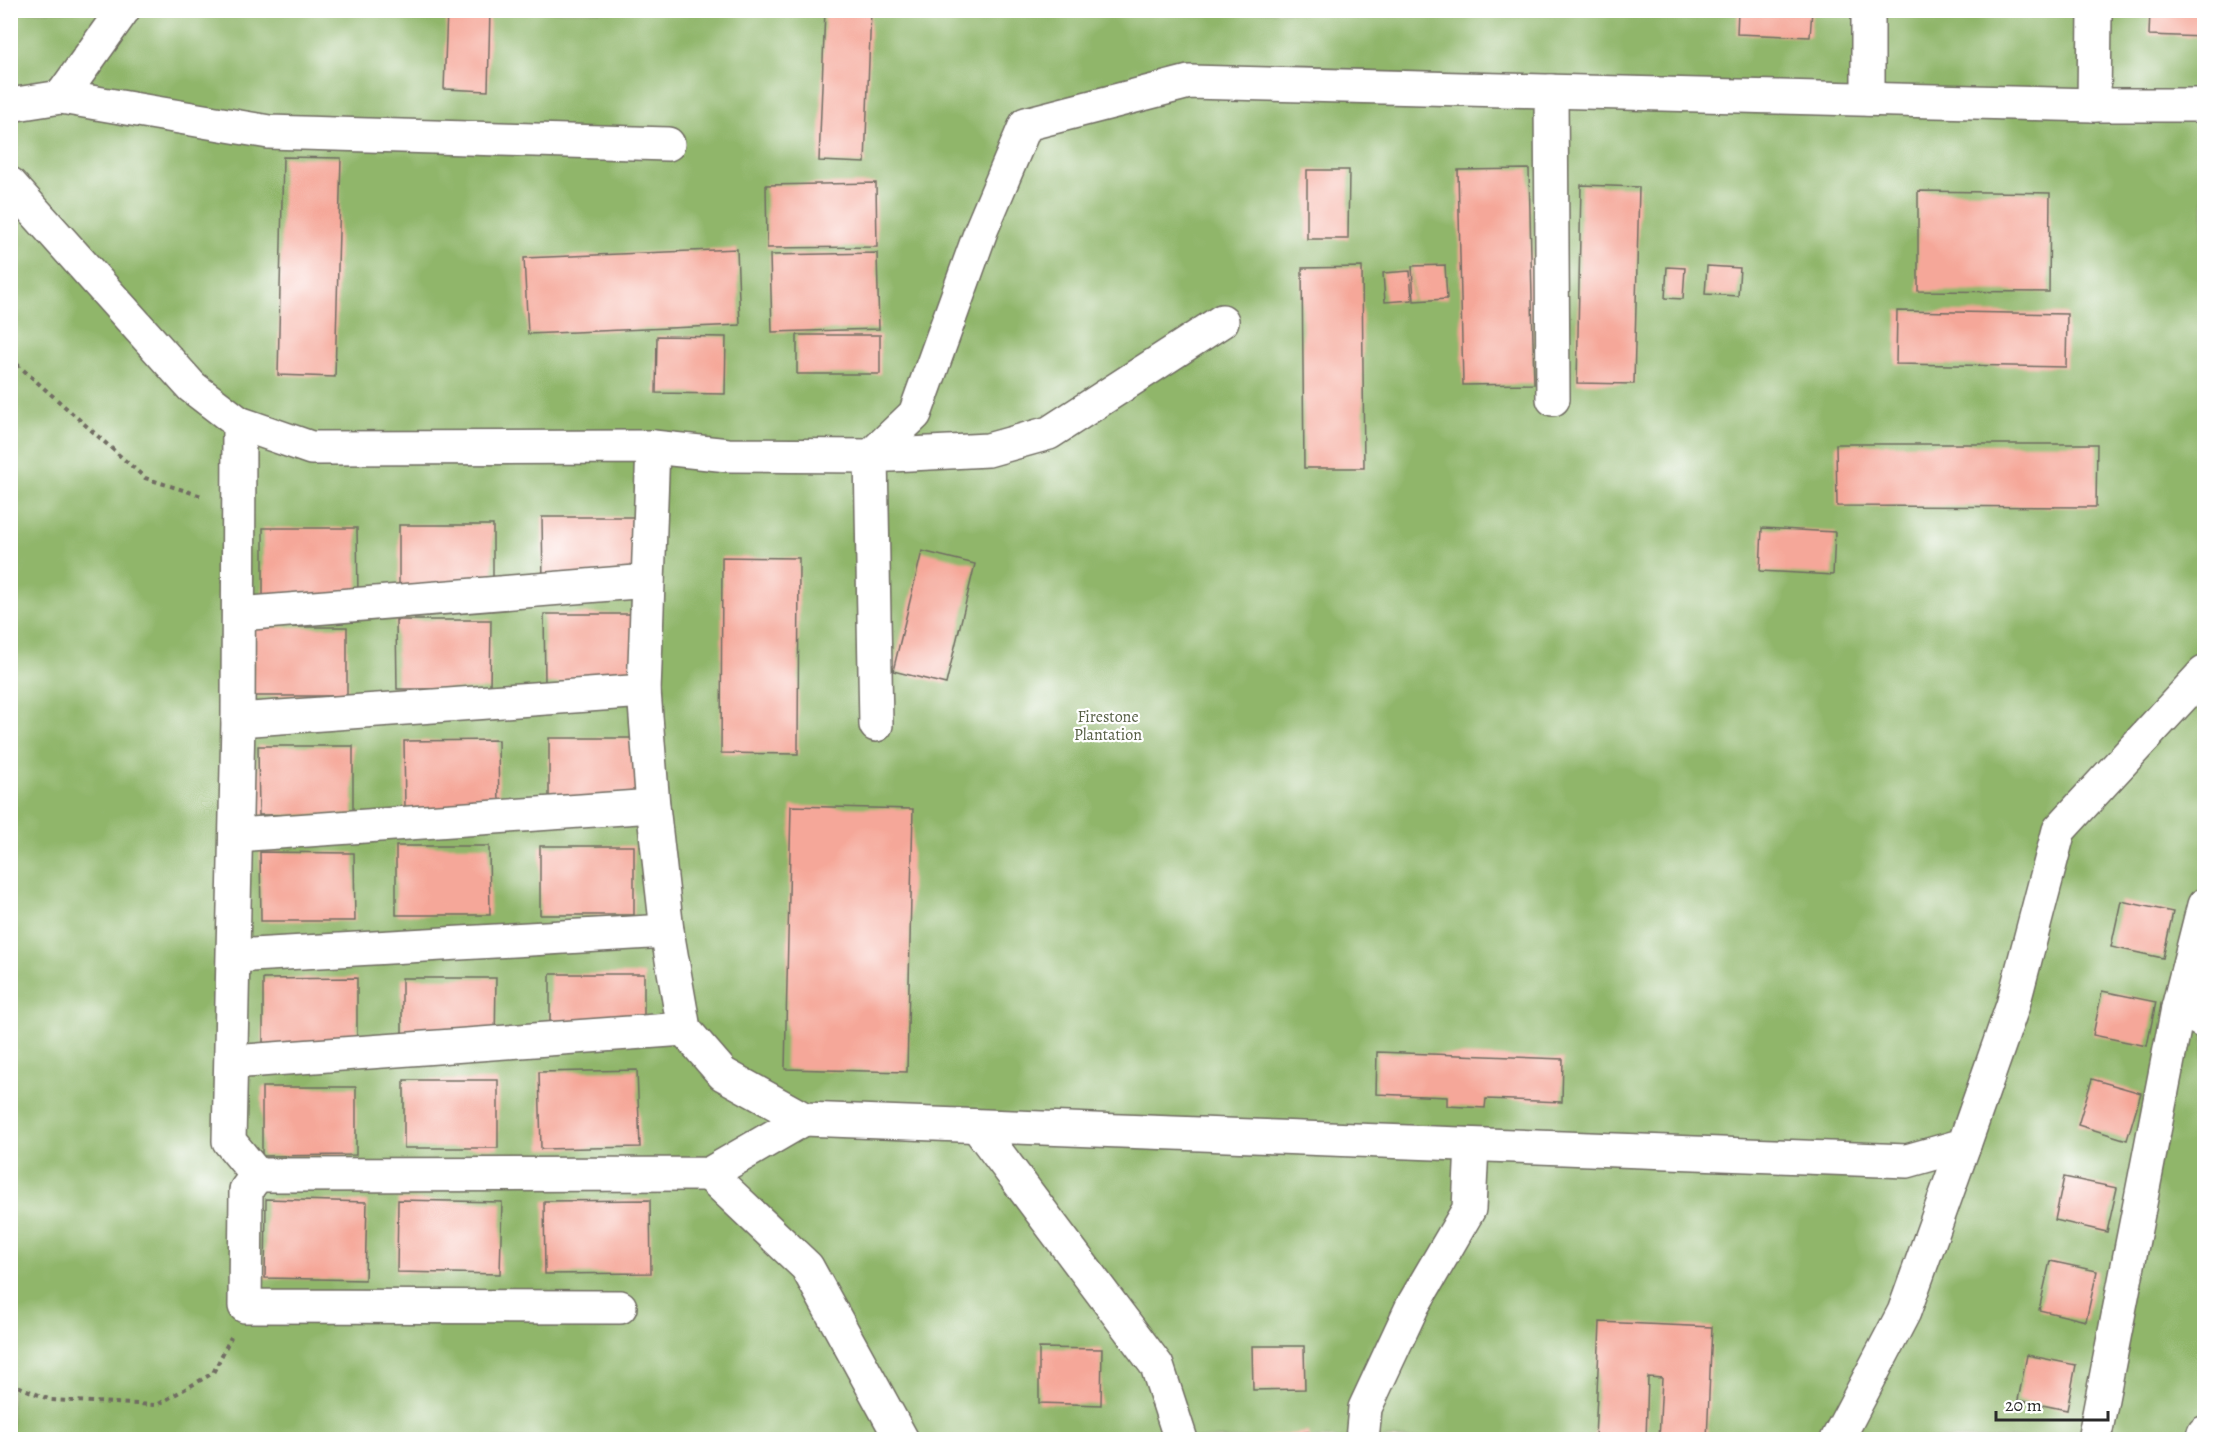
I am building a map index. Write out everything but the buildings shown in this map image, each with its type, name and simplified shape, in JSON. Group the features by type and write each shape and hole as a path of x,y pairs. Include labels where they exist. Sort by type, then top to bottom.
{"street":[{"path":"61,97 123,10"},
{"path":"1868,10 1869,99"},
{"path":"2094,105 2095,10"},
{"path":"876,725 871,456 915,414 982,228 1026,124 1189,82 2094,105 2205,105"},
{"path":"1551,91 1553,399"},
{"path":"10,105 61,97 269,132 668,144"},
{"path":"10,184 192,387 239,423 311,448 653,447 728,456 871,456 988,450 1048,433 1222,321"},
{"path":"239,423 238,720 230,1140 256,1175"},
{"path":"653,447 644,691 652,806 667,931 684,1029 723,1074 804,1119 1907,1161 1964,1145"},
{"path":"239,614 648,581"},
{"path":"1837,1440 1904,1312 2013,1005 2059,830 2205,673"},
{"path":"238,720 644,691"},
{"path":"236,835 652,806"},
{"path":"2094,1440 2191,1015 2205,905"},
{"path":"235,956 667,931"},
{"path":"232,1062 684,1029"},
{"path":"256,1175 709,1174 804,1119"},
{"path":"977,1126 1157,1366 1181,1440"},
{"path":"1362,1440 1365,1408 1374,1388 1413,1305 1469,1209 1472,1145"},
{"path":"709,1174 807,1267 902,1440"},
{"path":"256,1175 246,1190 245,1306 620,1307"},
{"path":"2202,1440 2205,1433"}],"path":[{"path":"10,358 145,478 206,497 239,492"},
{"path":"10,1383 51,1400 157,1405 213,1373 245,1306"}],"green space":[{"name":"Firestone Plantation","path":"11,11 2204,11 2204,1439 11,1439"}]}
